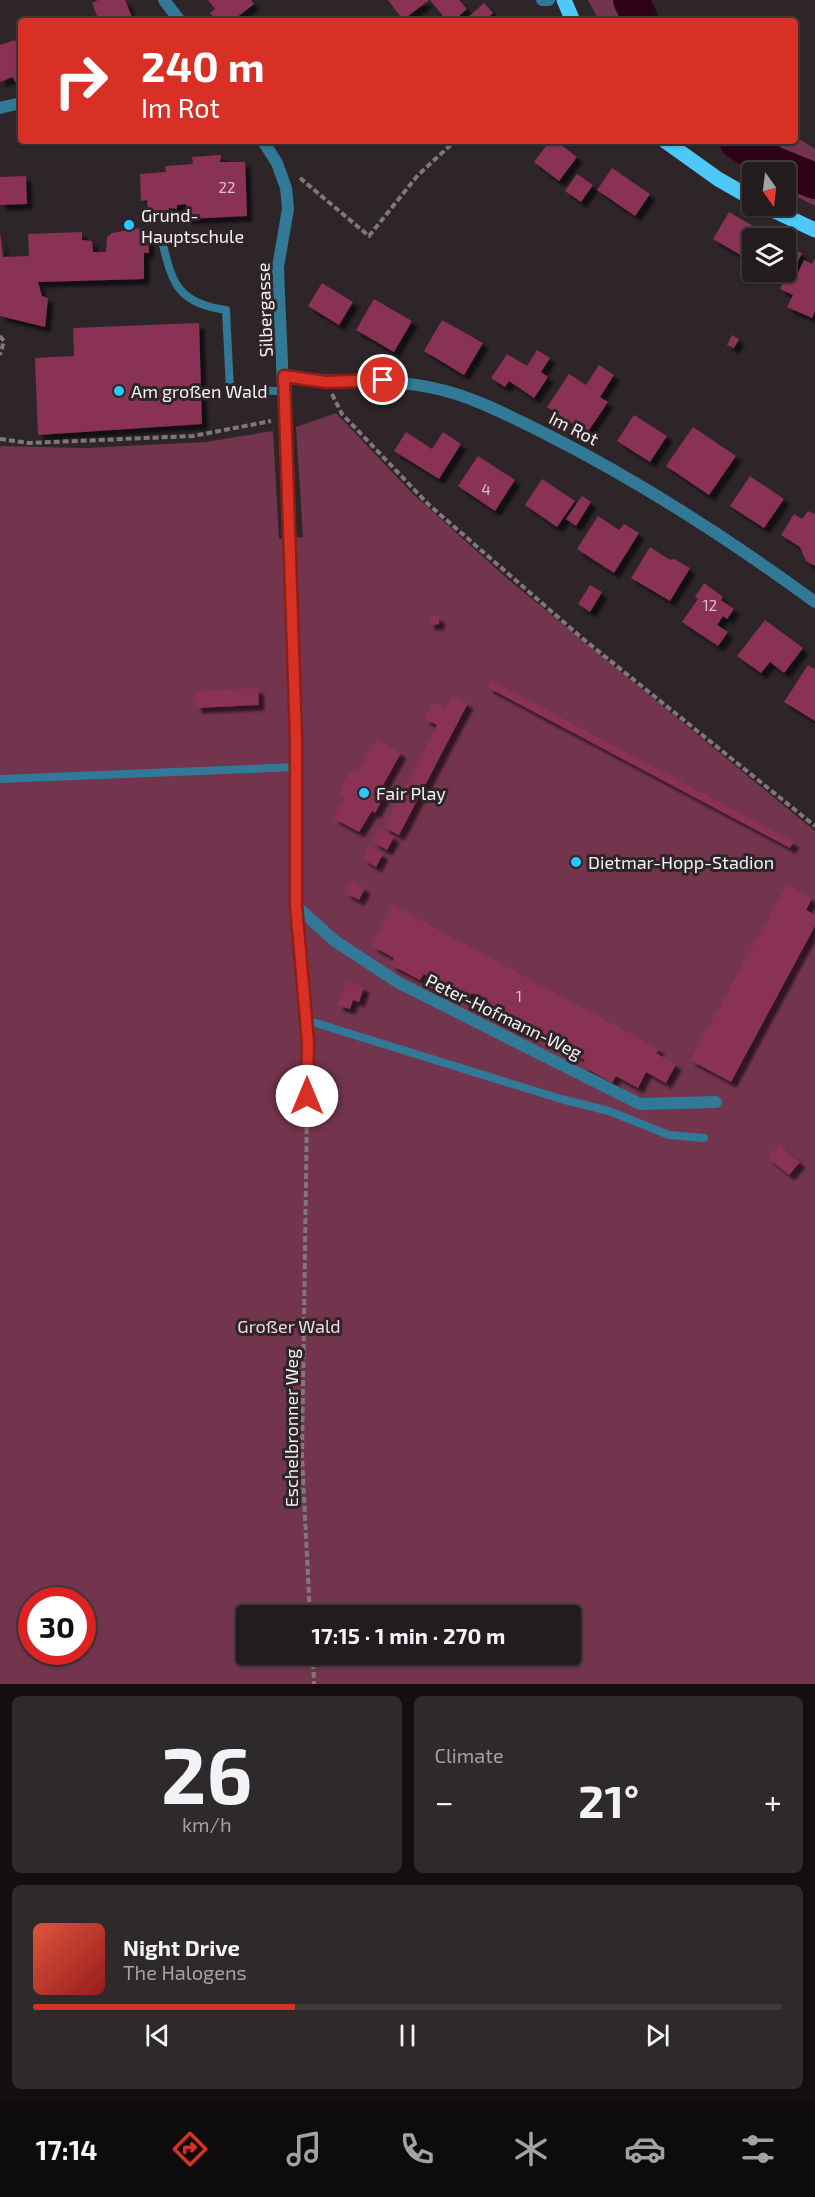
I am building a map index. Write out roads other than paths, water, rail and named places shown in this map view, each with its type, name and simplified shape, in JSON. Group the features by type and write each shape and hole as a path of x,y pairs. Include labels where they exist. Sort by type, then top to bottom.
{"main road":[{"path":"564,0 572,18"},
{"path":"669,144 718,179 742,193"},
{"path":"785,216 815,230"}],"street":[{"path":"164,0 178,18"},
{"path":"542,0 549,0"},
{"path":"0,108 18,104"},
{"name":"Silbergasse","path":"265,144 277,163 286,188 288,209 278,267 284,376 297,767 296,906 306,1020 307,1096"},
{"name":"Im Rot","path":"284,376 326,382 383,380 434,388 484,403 593,457 633,481 733,542 815,602"},
{"name":"Peter-Hofmann-Weg","path":"296,906 335,941 399,983 640,1104 716,1102"}],"lane":[{"path":"161,237 171,278 184,297 206,307 226,310 230,390 284,391"},
{"path":"0,779 297,767"},
{"path":"306,1020 561,1100 609,1112 669,1135 704,1138"}],"waterway":[{"path":"631,0 640,18"},
{"path":"742,144 773,164 815,181"}],"place":[{"name":"Grund- Hauptschule","path":"129,225"},
{"name":"Am großen Wald","path":"119,391"},
{"name":"Fair Play","path":"364,793"},
{"name":"Dietmar-Hopp-Stadion","path":"576,862"}],"park label":[{"name":"Großer Wald","path":"289,1326"}]}
